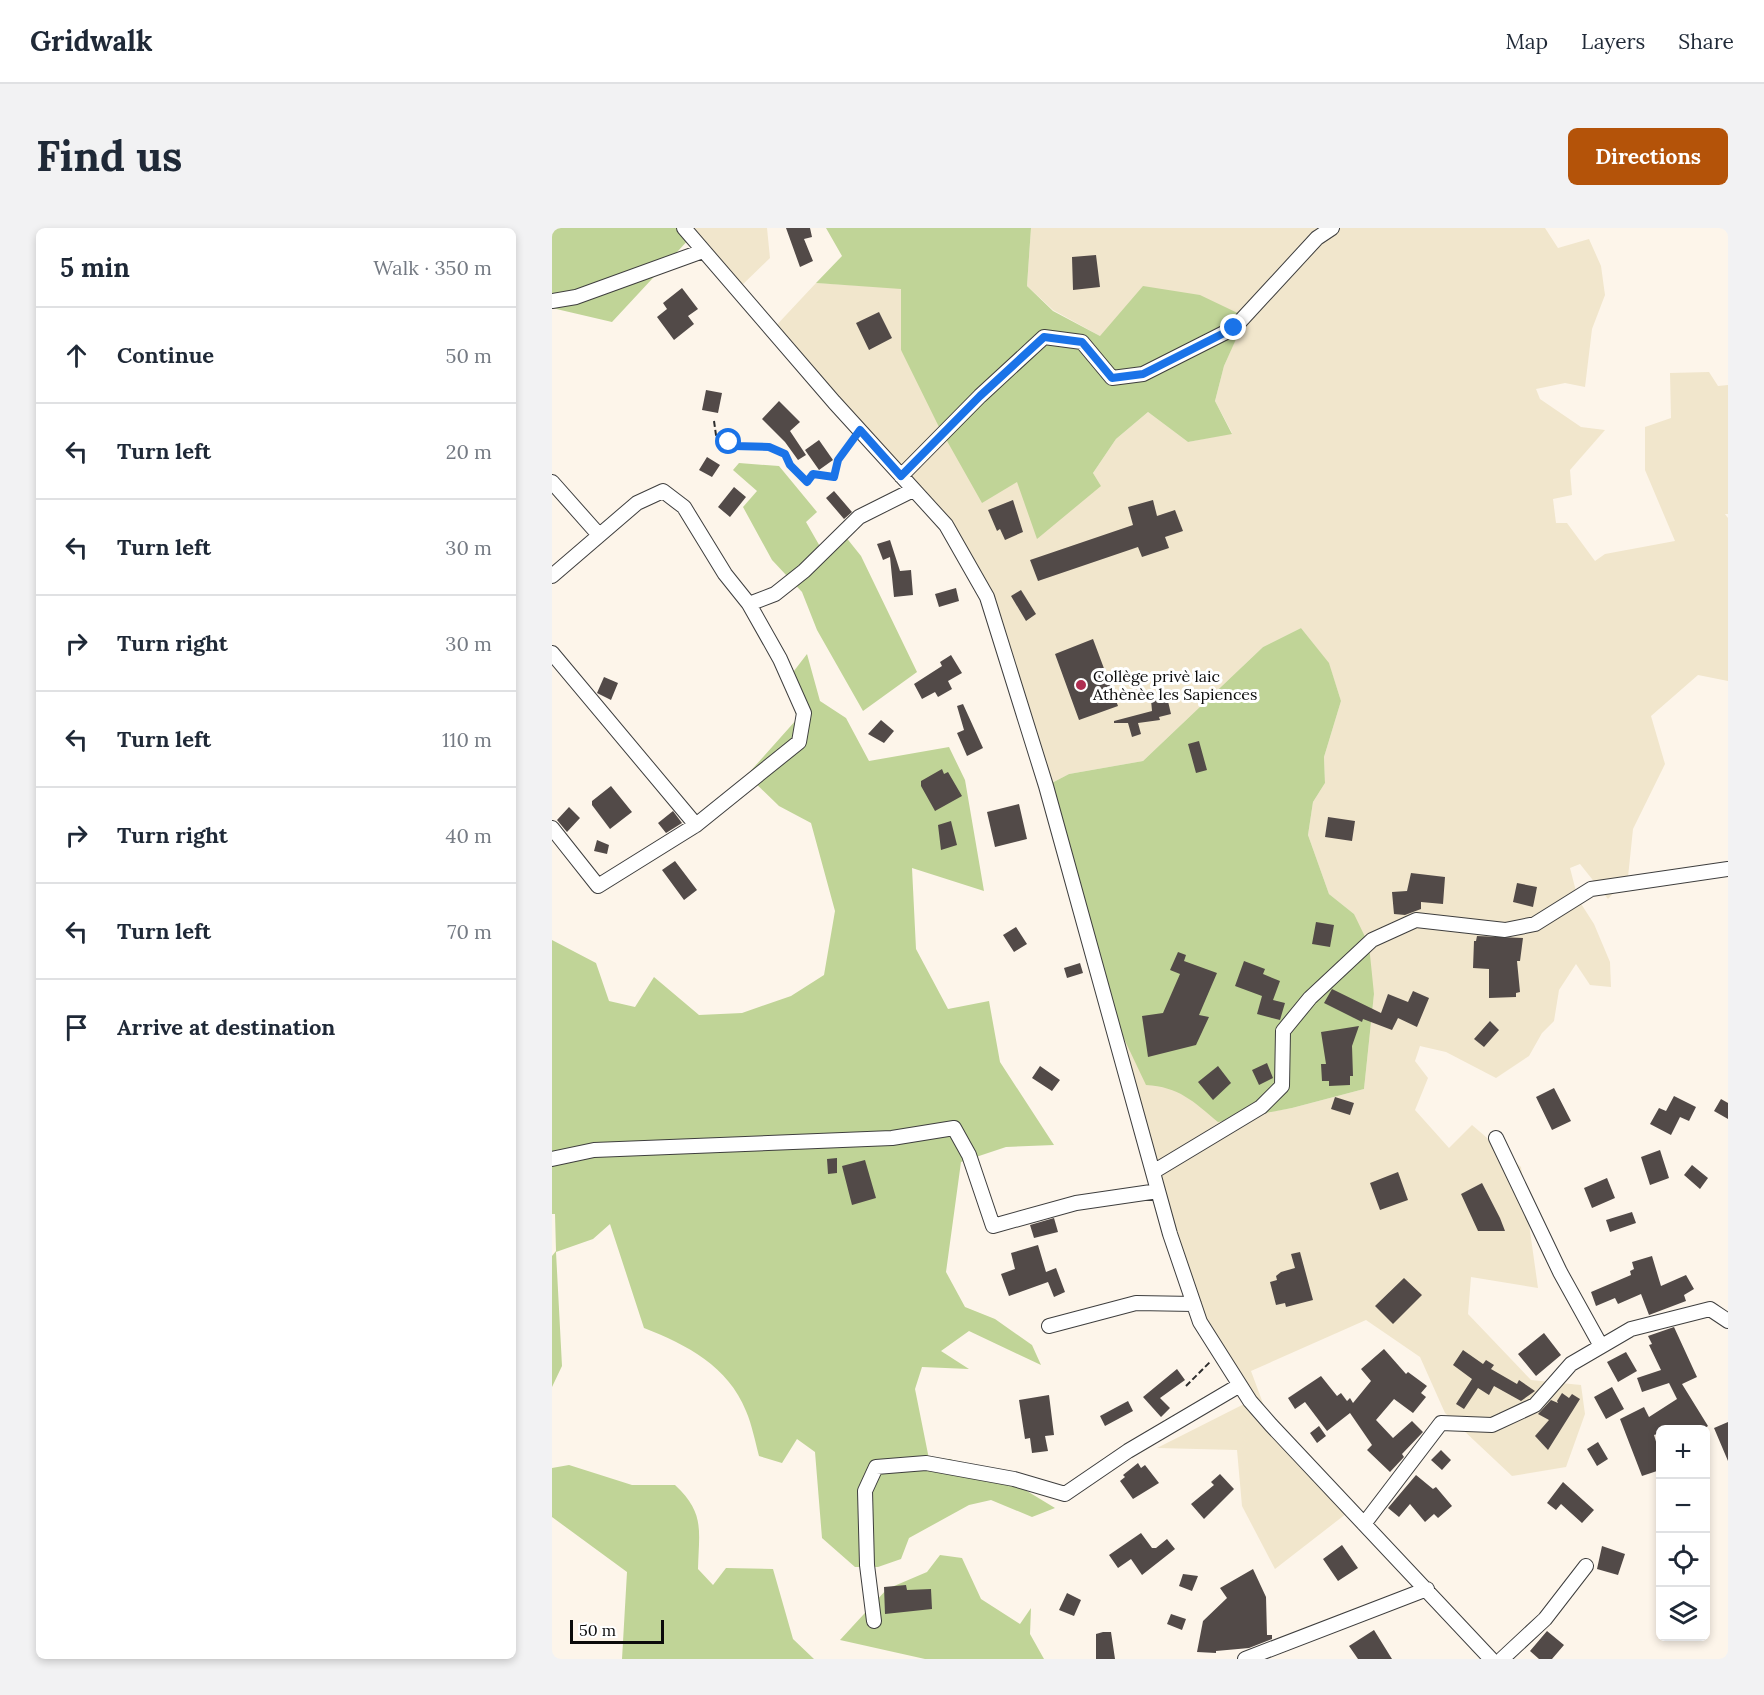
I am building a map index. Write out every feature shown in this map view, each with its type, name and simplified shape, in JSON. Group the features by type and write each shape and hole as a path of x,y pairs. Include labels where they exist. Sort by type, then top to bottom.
{"street":[{"path":"684,228 945,525 987,597 1032,738 1158,1191 1200,1322 1240,1385 1271,1425 1491,1659"},
{"path":"901,476 980,396 1044,337 1082,342 1112,378 1143,374 1234,328 1317,238 1332,228"},
{"path":"552,301 576,297 703,251"},
{"path":"552,483 599,535"},
{"path":"749,604 782,588 860,517 913,490"},
{"path":"552,576 637,503 663,491 684,507 725,574 749,604 780,659 804,713 799,742 696,825 598,886 552,828"},
{"path":"552,652 696,825"},
{"path":"1153,1172 1261,1107 1282,1086 1283,1031 1310,998 1372,940 1416,920 1505,930 1535,924 1591,889 1728,869"},
{"path":"552,1159 594,1150 892,1138 954,1128 969,1155 993,1226 1076,1203 1158,1191"},
{"path":"1496,1138 1560,1272 1601,1346"},
{"path":"1048,1326 1136,1303 1194,1304"},
{"path":"1364,1524 1441,1423 1492,1425 1535,1405 1571,1364 1630,1329 1710,1309 1725,1316 1728,1321"},
{"path":"874,1621 867,1565 865,1491 876,1467 926,1463 1014,1479 1065,1494 1128,1451 1240,1385"},
{"path":"1502,1659 1545,1619 1587,1566"},
{"path":"1245,1659 1426,1589"}],"path":[{"path":"714,421 716,435 734,446 769,447 785,454 790,465 807,482 813,474 834,477 838,460 860,430"},
{"path":"1186,1386 1220,1353"}],"shaded area":[{"path":"684,228 767,228 770,258 737,290"},
{"path":"1031,228 1545,228 1558,248 1589,239 1601,266 1605,295 1592,329 1585,387 1565,383 1536,389 1540,399 1581,427 1605,430 1570,470 1572,495 1553,499 1556,523 1567,523 1595,561 1605,554 1675,541 1645,470 1645,427 1671,418 1670,373 1709,372 1718,386 1728,385 1728,514 1725,514 1728,518 1728,681 1698,675 1651,716 1665,764 1633,829 1628,877 1608,899 1580,864 1570,868 1578,899 1594,924 1610,962 1611,987 1590,985 1576,964 1559,990 1554,1021 1542,1033 1529,1056 1496,1078 1446,1052 1420,1046 1415,1061 1428,1078 1415,1110 1449,1148 1472,1125 1521,1167 1538,1288 1471,1277 1468,1314 1531,1380 1581,1385 1585,1414 1566,1467 1512,1476 1445,1413 1420,1357 1366,1320 1251,1371 1271,1425 1351,1510 1275,1569 1242,1506 1237,1450 1157,1448 1250,1401 1200,1322 1108,1005 1166,1086 1186,1095 1218,1121 1292,1108 1364,1089 1374,994 1354,914 1329,894 1308,835 1313,802 1325,783 1324,757 1341,701 1329,664 1301,628 1263,647 1143,761 1069,774 1046,786 987,597 946,525 772,330 816,283 901,288 901,350 1017,482 1101,486 1093,473 1116,439 1148,412 1188,442 1232,433 1215,401 1224,366 1245,318 1100,336 1053,310 1027,286"}],"green space":[{"path":"552,228 684,228 691,237 612,322 552,308"},
{"path":"826,228 1031,228 1027,286 1053,311 1100,336 1143,286 1200,295 1246,317 1224,366 1215,401 1232,434 1188,442 1148,412 1116,439 1093,473 1101,486 1037,539 1017,482 982,503 938,425 901,350 901,289 816,283 842,256"},
{"path":"739,463 779,466 817,512 806,522 822,550 845,536 861,556 917,672 863,711 817,630 802,592 772,560 743,507 757,491 733,470"},
{"path":"1301,628 1329,663 1341,701 1324,757 1325,783 1313,802 1308,835 1329,894 1354,914 1369,945 1374,994 1364,1089 1292,1108 1218,1122 1185,1096 1158,1086 1146,1085 1108,1005 1046,786 1069,774 1143,761 1263,647"},
{"path":"807,654 820,701 846,718 869,761 949,747 965,780 984,891 912,868 916,949 948,1009 989,1001 1000,1062 1054,1145 1006,1147 961,1162 946,1272 965,1307 995,1319 1032,1345 1041,1365 969,1331 941,1351 969,1369 922,1367 915,1389 929,1459 951,1459 965,1476 1017,1485 1055,1508 1032,1517 991,1500 969,1505 909,1538 901,1559 878,1567 855,1567 822,1538 815,1452 797,1439 782,1463 759,1456 746,1411 729,1381 717,1369 690,1350 644,1328 610,1224 593,1239 556,1252 562,1366 552,1387 552,1256 556,1251 555,1214 552,1214 552,940 596,963 609,1001 635,1007 654,977 699,1015 742,1013 791,996 824,975 835,911 811,823 779,806 747,775 797,719 787,680"},
{"path":"569,1465 632,1485 675,1485 685,1495 696,1514 699,1533 698,1569 713,1585 726,1568 773,1569 793,1639 814,1659 622,1659 627,1572 552,1517 552,1468"},
{"path":"940,1555 962,1558 981,1599 1020,1624 1031,1608 1030,1634 1044,1659 925,1659 840,1640 887,1589 927,1572"}],"building":[{"path":"786,228 810,228 812,237 804,239 813,261 800,267"},
{"path":"1096,255 1100,287 1073,290 1072,257"},
{"path":"682,288 698,309 688,316 694,324 674,340 657,317 667,309 663,303"},
{"path":"879,312 892,338 869,350 856,323"},
{"path":"706,390 722,393 718,413 702,410"},
{"path":"779,401 800,422 790,431 806,455 798,460 785,442 762,419"},
{"path":"819,440 833,460 819,470 805,450"},
{"path":"707,457 720,465 712,477 699,470"},
{"path":"734,487 746,497 730,517 718,507"},
{"path":"834,491 852,512 844,519 826,498"},
{"path":"1013,500 1023,532 1005,540 1000,529 997,531 988,510"},
{"path":"1153,500 1157,516 1175,510 1183,531 1165,537 1169,548 1142,557 1138,547 1038,581 1030,560 1133,525 1128,507"},
{"path":"890,540 900,571 911,570 913,595 894,597 890,557 883,560 877,544"},
{"path":"956,588 959,601 939,607 935,594"},
{"path":"1021,590 1036,614 1026,621 1011,596"},
{"path":"1093,639 1118,706 1079,720 1055,654"},
{"path":"951,655 962,673 948,681 952,689 938,697 935,692 922,699 914,684 942,666 940,662"},
{"path":"604,677 618,683 611,700 597,693"},
{"path":"1167,697 1171,714 1159,717 1160,720 1138,723 1141,734 1132,737 1128,723 1114,723 1114,721 1152,711 1151,700"},
{"path":"963,704 983,748 967,756 957,733 964,730 957,706"},
{"path":"881,720 894,731 884,743 868,734"},
{"path":"1199,741 1207,770 1196,773 1188,744"},
{"path":"942,769 944,774 948,772 962,796 935,811 921,786 921,781"},
{"path":"611,786 632,812 610,829 592,805 592,801"},
{"path":"1019,804 1027,839 995,847 987,812"},
{"path":"569,807 580,818 567,832 557,820"},
{"path":"673,811 682,823 666,833 658,823"},
{"path":"1328,817 1355,821 1352,841 1325,837"},
{"path":"951,821 957,845 941,850 938,825"},
{"path":"597,840 609,845 607,854 594,851"},
{"path":"675,861 697,890 684,900 662,870"},
{"path":"1411,873 1445,877 1443,904 1421,902 1421,909 1405,915 1394,914 1392,892 1407,891"},
{"path":"1517,883 1537,887 1533,907 1513,902"},
{"path":"1316,922 1334,925 1330,947 1312,944"},
{"path":"1016,927 1027,944 1014,952 1003,935"},
{"path":"1477,936 1523,938 1520,961 1517,961 1520,992 1516,993 1516,997 1489,998 1489,969 1473,968 1474,941"},
{"path":"1178,952 1186,955 1184,961 1217,973 1199,1015 1209,1017 1196,1045 1148,1057 1142,1016 1163,1013 1180,974 1170,970"},
{"path":"1244,961 1265,969 1263,974 1280,981 1273,1000 1285,1003 1280,1020 1257,1014 1262,996 1235,986"},
{"path":"1080,963 1083,973 1067,978 1064,968"},
{"path":"1332,989 1381,1013 1388,994 1408,1002 1413,991 1429,998 1417,1027 1398,1018 1392,1030 1363,1019 1362,1022 1324,1003"},
{"path":"1490,1021 1499,1030 1484,1047 1474,1039"},
{"path":"1359,1026 1352,1046 1353,1076 1350,1076 1350,1085 1329,1086 1329,1081 1322,1081 1321,1064 1326,1064 1321,1032"},
{"path":"1267,1063 1273,1078 1259,1085 1252,1070"},
{"path":"1040,1066 1060,1080 1052,1091 1032,1078"},
{"path":"1218,1066 1231,1083 1213,1100 1198,1082"},
{"path":"1554,1088 1571,1121 1552,1130 1536,1097"},
{"path":"1674,1096 1696,1107 1689,1121 1680,1117 1671,1135 1650,1124 1659,1108 1666,1111"},
{"path":"1335,1097 1354,1103 1350,1115 1331,1109"},
{"path":"1721,1099 1728,1103 1728,1119 1714,1111"},
{"path":"1660,1150 1669,1178 1650,1185 1641,1157"},
{"path":"837,1158 837,1173 828,1174 827,1159"},
{"path":"865,1160 876,1198 852,1205 842,1166"},
{"path":"1692,1165 1708,1178 1700,1189 1684,1175"},
{"path":"1398,1172 1408,1200 1380,1210 1370,1183"},
{"path":"1607,1178 1615,1198 1592,1208 1584,1188"},
{"path":"1482,1183 1505,1231 1478,1231 1461,1194"},
{"path":"1632,1212 1636,1223 1610,1232 1606,1220"},
{"path":"1054,1218 1058,1232 1034,1238 1030,1225"},
{"path":"1038,1245 1046,1272 1056,1268 1065,1292 1054,1297 1048,1282 1009,1296 1001,1274 1015,1269 1011,1253"},
{"path":"1300,1252 1313,1300 1286,1307 1285,1303 1276,1305 1270,1282 1277,1280 1276,1276 1281,1272 1295,1268 1291,1254"},
{"path":"1652,1256 1661,1286 1686,1275 1694,1289 1684,1295 1686,1301 1649,1315 1641,1294 1618,1304 1615,1298 1596,1306 1591,1292 1631,1275 1630,1271 1634,1269 1632,1262"},
{"path":"1404,1278 1422,1295 1393,1324 1375,1306"},
{"path":"1674,1327 1697,1377 1682,1384 1707,1425 1656,1425 1656,1434 1654,1435 1656,1471 1642,1476 1620,1419 1644,1407 1649,1417 1677,1399 1669,1383 1642,1392 1637,1378 1661,1370 1649,1345 1652,1344 1648,1336"},
{"path":"1544,1333 1561,1355 1536,1376 1518,1354"},
{"path":"1384,1349 1406,1374 1408,1372 1427,1386 1421,1393 1426,1397 1413,1413 1394,1399 1376,1420 1393,1438 1412,1421 1423,1432 1402,1454 1404,1457 1390,1472 1367,1450 1372,1445 1350,1413 1327,1431 1305,1402 1295,1409 1288,1398 1321,1376 1337,1396 1341,1393 1347,1401 1350,1398 1353,1403 1371,1381 1361,1369"},
{"path":"1463,1350 1483,1364 1486,1360 1494,1365 1491,1369 1517,1384 1519,1380 1535,1391 1521,1401 1494,1386 1489,1395 1478,1388 1464,1409 1456,1404 1472,1379 1453,1365"},
{"path":"1626,1352 1637,1371 1618,1382 1607,1362"},
{"path":"1177,1369 1185,1380 1160,1398 1170,1408 1161,1417 1143,1397"},
{"path":"1612,1387 1624,1409 1606,1419 1594,1397"},
{"path":"1562,1393 1569,1398 1572,1394 1580,1399 1548,1450 1535,1436 1549,1420 1538,1414 1551,1400 1558,1403"},
{"path":"1049,1395 1054,1435 1045,1436 1048,1451 1032,1453 1030,1438 1025,1439 1019,1400"},
{"path":"1128,1401 1133,1411 1105,1426 1100,1416"},
{"path":"1728,1422 1728,1461 1714,1428"},
{"path":"1319,1426 1326,1436 1317,1443 1310,1433"},
{"path":"1598,1442 1608,1459 1597,1466 1587,1449"},
{"path":"1441,1450 1451,1460 1442,1470 1431,1460"},
{"path":"1138,1463 1141,1468 1145,1465 1159,1483 1133,1499 1120,1481 1125,1477 1123,1475"},
{"path":"1220,1474 1234,1489 1204,1519 1191,1504 1214,1485 1211,1482"},
{"path":"1416,1475 1433,1489 1436,1487 1452,1506 1438,1518 1434,1514 1425,1522 1410,1504 1399,1517 1388,1508"},
{"path":"1563,1482 1594,1510 1582,1523 1561,1504 1556,1510 1547,1503"},
{"path":"1141,1533 1152,1548 1156,1548 1167,1539 1175,1549 1142,1575 1131,1559 1118,1568 1109,1555"},
{"path":"1342,1545 1358,1568 1338,1581 1323,1559"},
{"path":"1602,1546 1625,1554 1618,1575 1597,1569"},
{"path":"1253,1569 1266,1597 1267,1635 1272,1635 1272,1639 1249,1648 1216,1651 1216,1653 1197,1652 1203,1621 1227,1598 1220,1588"},
{"path":"1183,1574 1198,1576 1192,1591 1179,1586"},
{"path":"906,1585 907,1590 931,1589 932,1609 885,1614 884,1587"},
{"path":"1067,1593 1081,1600 1074,1616 1059,1610"},
{"path":"1171,1614 1186,1619 1182,1630 1167,1624"},
{"path":"1374,1630 1392,1659 1358,1659 1349,1646"},
{"path":"1547,1631 1564,1645 1552,1659 1539,1659 1530,1651"},
{"path":"1111,1632 1115,1659 1096,1659 1096,1634"}],"place":[{"name":"Collège privè laic Athènèe les Sapiences","path":"1081,685"}],"route":[{"path":"729,442 734,446 769,447 785,454 790,465 807,482 813,474 834,477 838,460 860,430 901,476 980,396 1044,337 1082,342 1112,378 1143,374 1234,328"}]}
